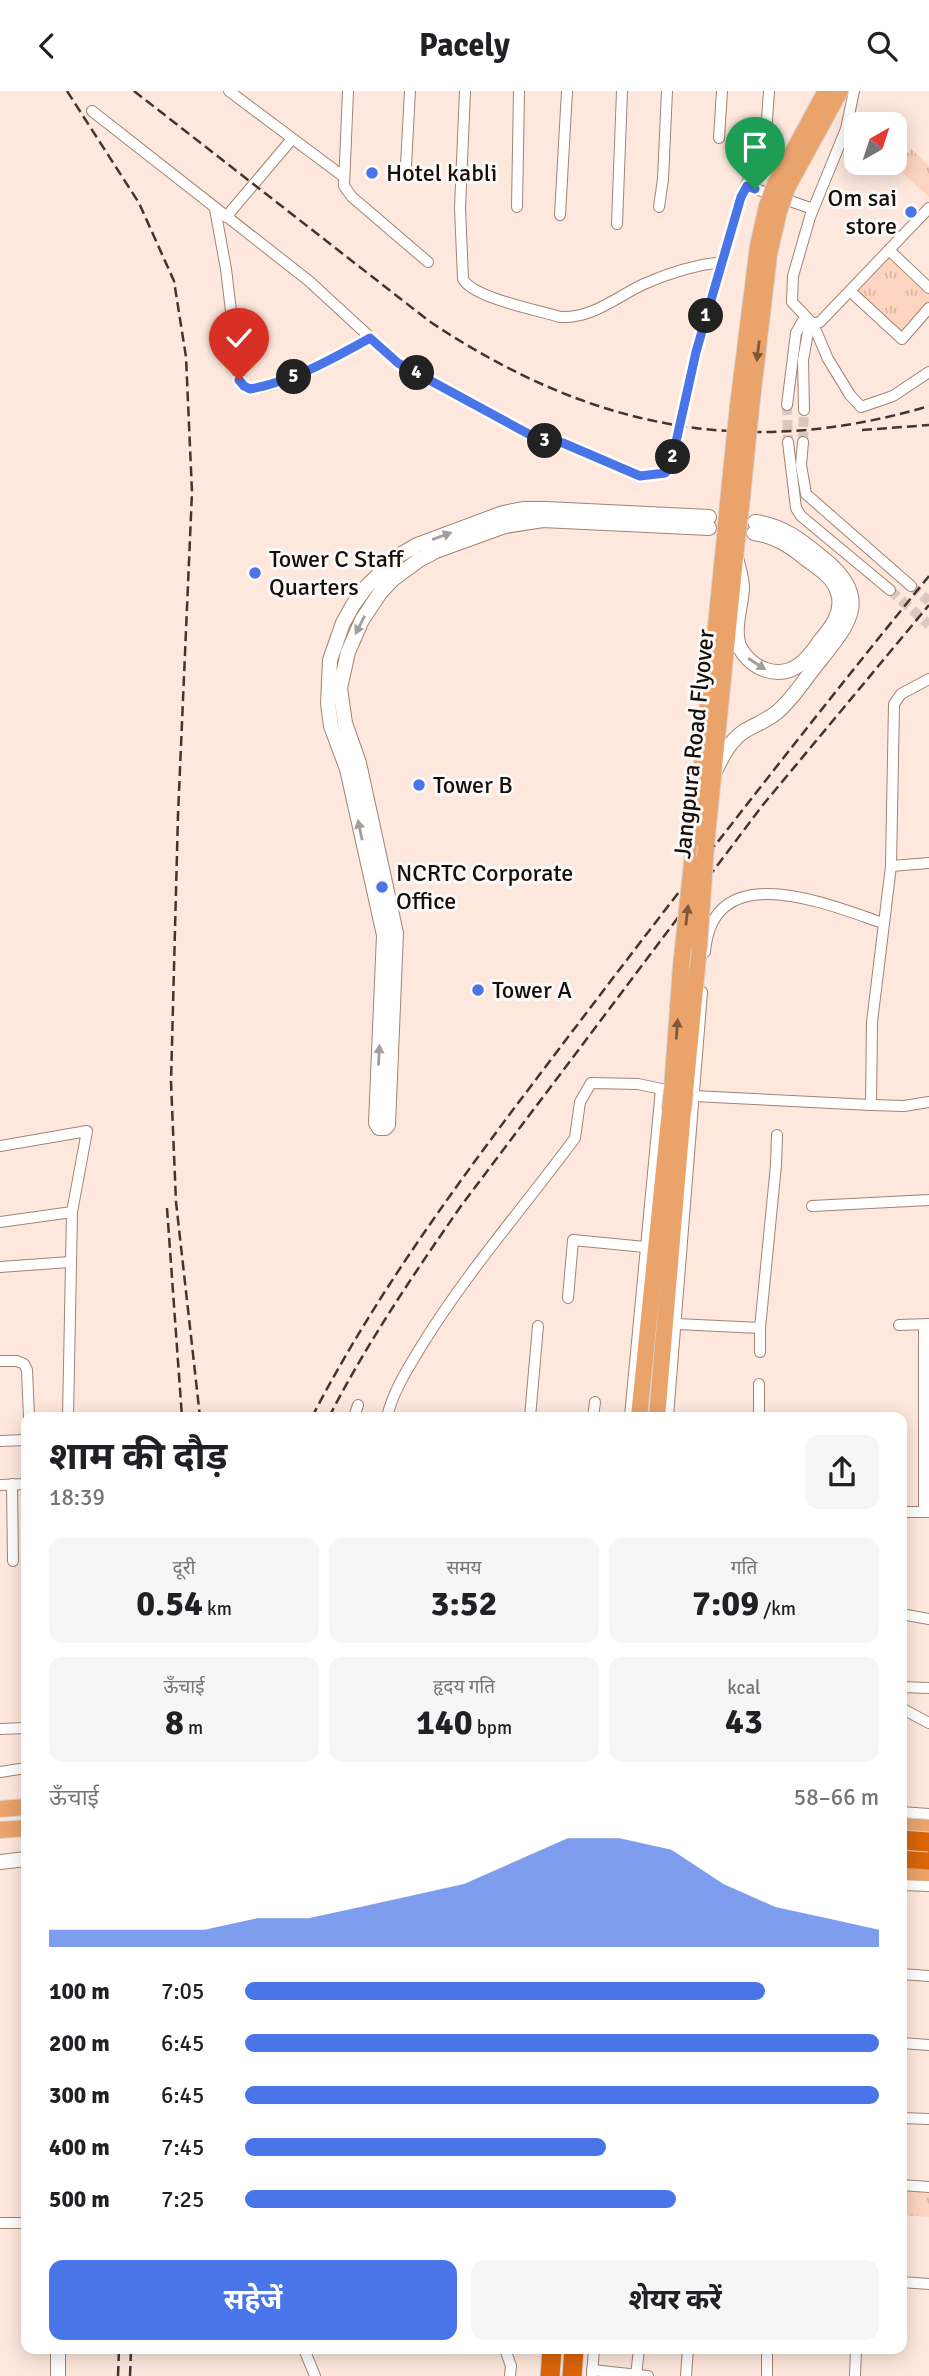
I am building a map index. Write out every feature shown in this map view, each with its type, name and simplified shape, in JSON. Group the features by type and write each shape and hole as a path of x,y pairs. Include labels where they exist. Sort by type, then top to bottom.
{"highway":[{"path":"907,1840 929,1842"},
{"path":"907,1858 929,1860"},
{"path":"550,2376 552,2354"},
{"path":"572,2376 574,2354"}],"main road":[{"name":"Jangpura Road Flyover","path":"637,1412 733,456 758,246 767,206 776,184 826,91"},
{"name":"Jangpura Road Flyover","path":"660,1412 713,775 769,254 787,188 840,91"},
{"path":"523,509 546,509 709,523 543,520 505,526 436,551 405,570 380,593 362,620 348,652 340,688 345,723 359,762 396,933 388,1125 379,1128 376,1123 384,935 347,769 331,726 328,704 330,660 348,614 366,586 398,556 417,545 503,513 523,509"},
{"path":"713,775 733,741 744,731 775,714 789,699 840,634 851,613 845,592 827,575 791,547 755,527"},
{"path":"736,557 742,579 737,632 739,645 757,667 771,672 784,672 797,667 808,657 832,626 845,592"},
{"path":"0,1809 21,1807"},
{"path":"907,1826 929,1828"},
{"path":"0,1830 21,1828"},
{"path":"0,1862 21,1860"},
{"path":"907,1872 929,1873"},
{"path":"58,2354 58,2376"}],"street":[{"path":"229,91 344,182 352,197 428,262"},
{"path":"344,182 348,91"},
{"path":"406,165 410,91"},
{"path":"465,91 460,208 463,279 466,283 483,294 560,317 573,317 593,312 644,284 690,266 722,262"},
{"path":"517,208 519,91"},
{"path":"560,215 567,91"},
{"path":"617,224 621,91"},
{"path":"659,207 667,91"},
{"path":"719,138 722,91"},
{"path":"92,111 309,281 398,363 536,438 563,443 640,476 665,473 670,468 696,352 741,197 766,134 769,91"},
{"path":"854,91 846,129 813,209 793,276 792,302 809,320 828,359 860,407 893,396 929,372"},
{"path":"226,218 292,139"},
{"path":"747,186 813,209"},
{"path":"809,320 820,322 929,208"},
{"path":"215,209 226,269 237,370 239,380 244,386 250,389 290,379 370,338"},
{"path":"888,250 929,288"},
{"path":"850,291 902,339 929,308"},
{"path":"787,405 796,333 809,320"},
{"path":"804,410 803,360 809,320"},
{"path":"788,442 796,508 801,516 890,590"},
{"path":"803,442 801,465 806,494 911,586"},
{"path":"871,1105 871,1043 891,866 894,704 901,694 929,679"},
{"path":"891,866 929,863"},
{"path":"668,1412 706,945 714,919 722,908 732,902 754,895 784,894 883,923"},
{"path":"388,1412 390,1402 406,1371 440,1317 575,1138 580,1102 591,1083 619,1083 694,1096 904,1106 929,1102"},
{"path":"629,1412 661,1089"},
{"path":"0,1146 87,1131 72,1212 68,1412"},
{"path":"760,1352 777,1135"},
{"path":"812,1206 929,1200"},
{"path":"0,1222 72,1212"},
{"path":"568,1298 573,1240 645,1247"},
{"path":"0,1267 70,1262"},
{"path":"677,1324 760,1328"},
{"path":"899,1325 927,1325 926,1512 907,1512"},
{"path":"530,1412 538,1326"},
{"path":"0,1361 17,1361 24,1364 27,1370 29,1412"},
{"path":"759,1384 759,1412"},
{"path":"594,1412 595,1402"},
{"path":"356,1412 358,1405"},
{"path":"0,1441 21,1440"},
{"path":"6,1484 13,1561"},
{"path":"907,1615 929,1619"},
{"path":"907,1688 929,1688"},
{"path":"907,1711 929,1723"},
{"path":"0,1729 21,1728"},
{"path":"0,1772 21,1769"},
{"path":"907,1812 929,1814"},
{"path":"907,1885 929,1887"},
{"path":"907,1974 929,1976"},
{"path":"907,2043 929,2045"},
{"path":"907,2118 929,2119"},
{"path":"907,2185 929,2187"},
{"path":"0,2223 21,2223"},
{"path":"907,2282 929,2284"},
{"path":"306,2354 315,2376"},
{"path":"507,2354 511,2365 510,2376"},
{"path":"594,2354 592,2373 648,2376"},
{"path":"636,2375 638,2354"},
{"path":"686,2376 688,2354"},
{"path":"767,2354 767,2376"},
{"path":"855,2376 856,2354"}],"green space":[{"path":"911,149 929,166 929,197 905,175 907,175 907,153"},
{"path":"890,257 929,293 929,302 900,333 857,291"},
{"path":"907,2189 929,2191 929,2217 907,2215"}],"tunnel":[{"path":"787,405 788,442"},
{"path":"803,442 804,410"},
{"path":"911,586 929,601"},
{"path":"890,590 929,625"}],"railway":[{"path":"67,91 139,203 174,281 186,357 192,492 178,815 171,1082 176,1202 199,1412"},
{"path":"134,91 429,321 488,357 548,387 608,409 669,424 731,431 795,431 861,422 929,406"},
{"path":"862,430 929,425"},
{"path":"315,1412 404,1262 473,1164 710,852 929,576"},
{"path":"332,1412 391,1310 461,1206 762,806 929,605"},
{"path":"167,1208 182,1412"},
{"path":"118,2376 119,2354"},
{"path":"130,2376 131,2354"}],"place":[{"name":"Hotel kabli","path":"372,173"},
{"name":"Om sai store","path":"911,212"},
{"name":"Tower C Staff Quarters","path":"255,573"},
{"name":"Tower B","path":"419,785"},
{"name":"NCRTC Corporate Office","path":"382,887"},
{"name":"Tower A","path":"478,990"}],"route":[{"path":"239,380 250,389 290,379 370,338 398,363 536,438 563,443 640,476 665,473 670,468 696,352 741,197 747,186 755,189"}]}
